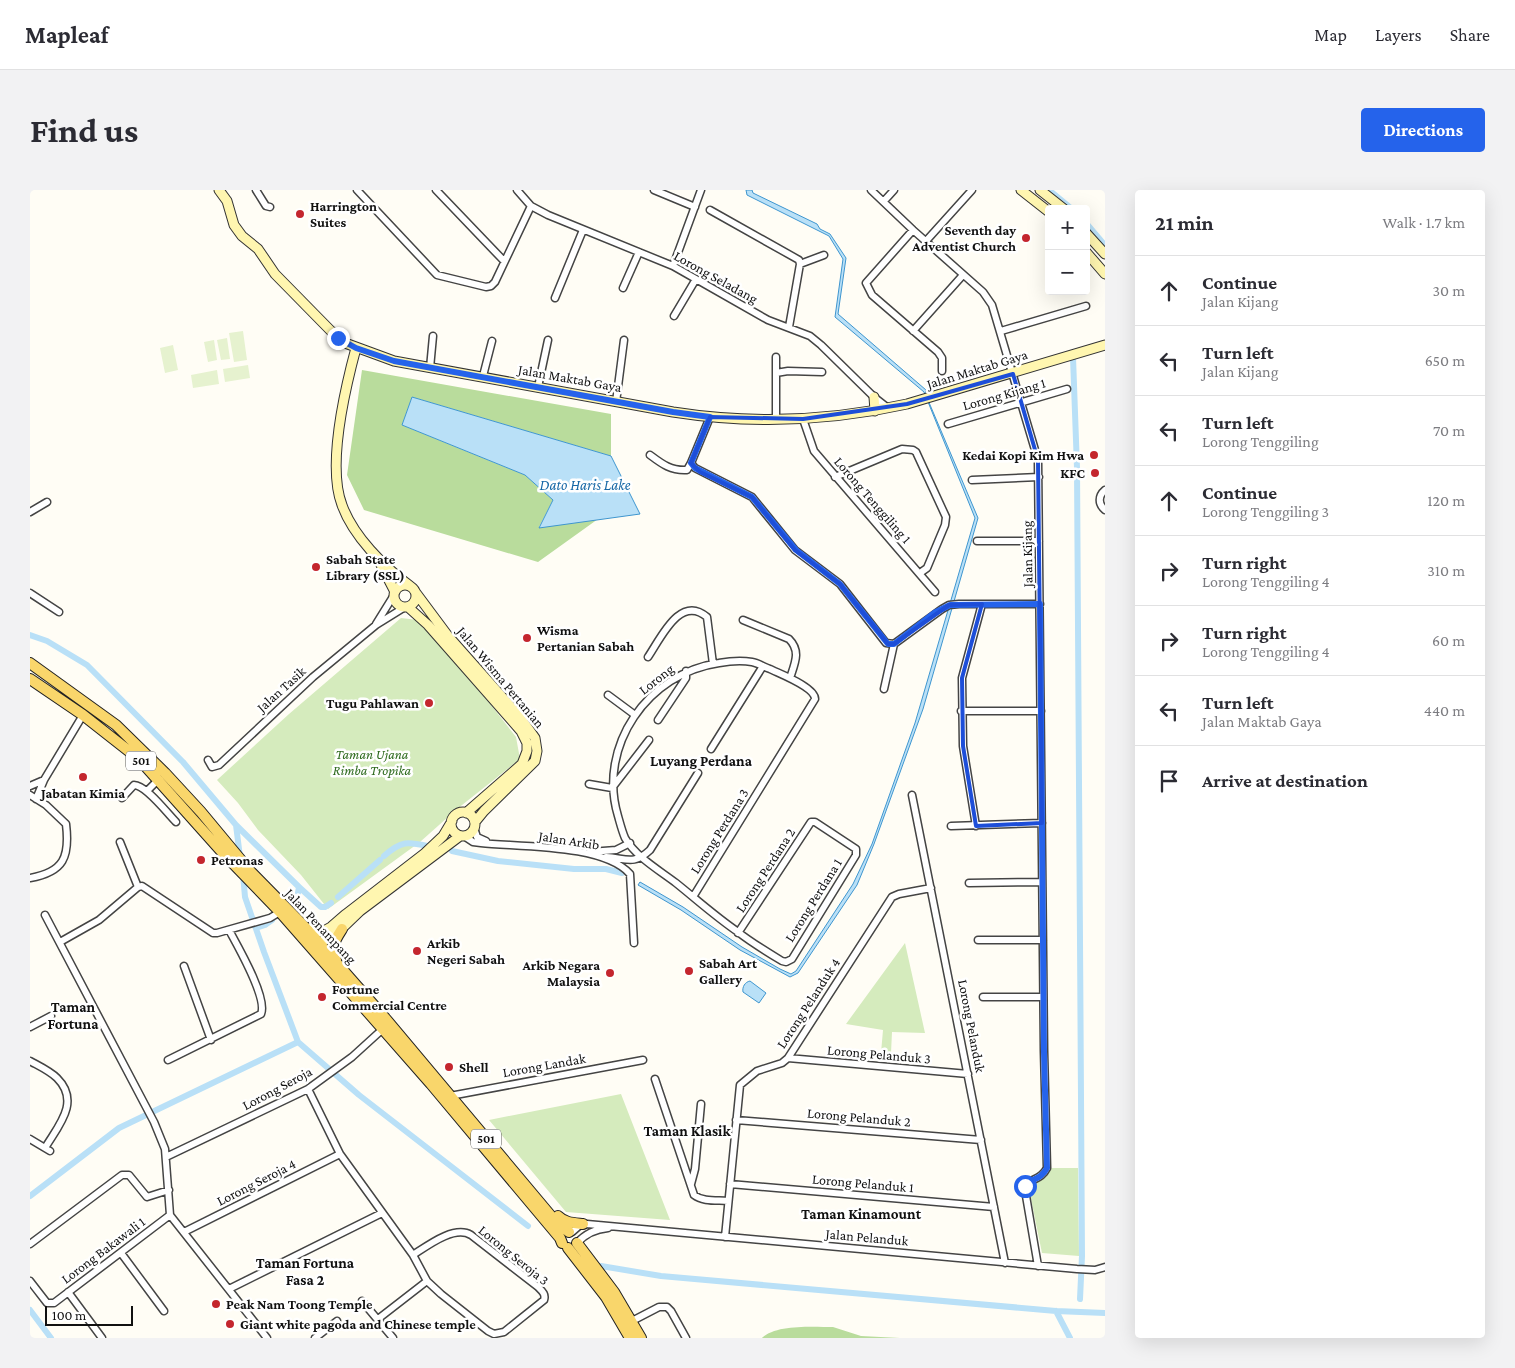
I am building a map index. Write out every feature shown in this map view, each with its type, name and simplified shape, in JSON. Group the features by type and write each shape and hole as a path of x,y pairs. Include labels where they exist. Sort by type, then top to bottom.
{"main road":[{"name":"Jalan Penampang","path":"30,662 123,731 183,793 281,908 304,940 450,1096 556,1222 577,1236 572,1246"},
{"name":"Jalan Penampang","path":"30,679 83,715 139,759 232,863 258,888 302,924 340,967 450,1108 560,1238 586,1255 632,1321 641,1338"},
{"path":"82,699 83,715"},
{"path":"336,928 332,948 340,967"},
{"path":"304,940 319,943"},
{"path":"431,1084 444,1094 450,1096 450,1108"},
{"path":"521,1181 538,1194 562,1220 582,1224"},
{"name":"Jalan Penampang","path":"572,1246 606,1296 630,1338"}],"street":[{"name":"Jalan Maktab Gaya","path":"219,190 227,201 234,226 242,236 258,249 275,274 331,332 345,343 394,361 616,402 710,417 803,419 875,411 1013,374 1105,345"},
{"path":"256,190 266,206 270,207"},
{"path":"357,190 437,275 486,287 491,286 495,282 531,206"},
{"path":"436,190 504,261"},
{"name":"Lorong Seladang","path":"517,190 531,206 583,230 673,266 768,320 810,336 874,398 888,408"},
{"path":"654,190 694,207"},
{"path":"673,266 701,190"},
{"name":"Jalan Kijang","path":"871,190 983,292 992,305 1038,460 1043,997 1047,1168 1039,1178 1026,1184 1025,1190 1038,1266"},
{"path":"884,201 894,190"},
{"path":"926,241 972,190"},
{"path":"1021,190 1045,209"},
{"path":"1040,190 1059,205"},
{"path":"710,210 799,260 800,264 789,328"},
{"path":"555,298 583,230"},
{"path":"913,230 866,283 872,295 938,352 942,358 942,371"},
{"path":"1090,237 1105,254"},
{"path":"623,288 639,252"},
{"path":"800,264 824,254"},
{"path":"1090,257 1105,274"},
{"path":"914,331 963,275"},
{"path":"674,316 696,279"},
{"path":"1001,331 1086,306"},
{"path":"430,368 433,336"},
{"path":"538,387 548,340"},
{"path":"616,402 624,340"},
{"path":"483,376 492,341"},
{"path":"356,348 346,385 336,460 337,488 346,516 360,537 378,559 413,590 416,601 406,607 397,603 395,593 378,559"},
{"path":"776,357 776,418"},
{"path":"776,373 788,371 822,372"},
{"name":"Lorong Kijang 1","path":"948,424 1066,389"},
{"path":"874,398 875,411"},
{"path":"650,455 662,465 674,470 687,470 710,417"},
{"name":"Lorong Tenggiling 1","path":"803,419 814,450 835,477 935,592"},
{"path":"835,477 902,449 916,452 946,517 945,525 927,568 920,573"},
{"path":"691,463 700,472 752,497 796,550 840,584 886,643 894,644"},
{"path":"972,480 1039,477"},
{"path":"1105,490 1099,500 1101,507 1105,510"},
{"path":"30,512 47,502"},
{"path":"977,541 1038,542"},
{"path":"395,593 400,586 413,590"},
{"name":"Jalan Wisma Pertanian","path":"413,590 448,636 531,731 536,744 537,756 531,766 484,811 474,825"},
{"path":"30,593 59,612"},
{"name":"Jalan Tasik","path":"376,625 395,593"},
{"path":"976,826 963,746 961,711 962,678 982,604"},
{"path":"884,689 894,644 934,613 950,605 1040,604"},
{"name":"Jalan Wisma Pertanian","path":"406,607 428,624 521,731 527,743 526,757 522,764 466,813"},
{"name":"Jalan Tasik","path":"208,760 212,767 219,765 302,688 376,625 406,607"},
{"path":"648,657 676,616 688,611 699,611 707,618 713,664"},
{"path":"743,620 792,642 797,657 790,678"},
{"name":"Lorong","path":"628,840 616,809 612,788 618,751 635,715 662,686 686,671 734,661 753,662 790,678 813,692 815,695 814,702"},
{"path":"711,749 763,666"},
{"path":"658,720 686,678 686,671"},
{"path":"608,695 635,715"},
{"name":"Lorong Perdana 3","path":"693,896 814,702"},
{"path":"961,711 1041,711"},
{"path":"30,878 55,871 63,861 67,844 66,824 46,805 33,797 83,715"},
{"path":"589,784 612,788 649,740"},
{"path":"602,857 634,861 650,850 698,773"},
{"path":"30,786 44,780"},
{"path":"147,791 158,780"},
{"path":"122,798 136,784 147,791 176,822"},
{"name":"Lorong Pelanduk","path":"912,795 1005,1263"},
{"path":"319,943 330,938 346,914 438,841 459,813 466,813 472,816 477,838 492,843"},
{"path":"452,822 452,829 462,836"},
{"name":"Lorong Perdana 2","path":"738,932 812,822 856,849 856,855"},
{"path":"951,826 1042,823"},
{"path":"302,924 314,932 336,928 462,836 470,834 474,825"},
{"name":"Jalan Arkib","path":"462,836 473,842 588,853 617,864 630,874 634,943"},
{"path":"588,853 616,850 628,840 642,857 738,932"},
{"path":"120,842 138,887"},
{"name":"Lorong Perdana 1","path":"738,932 782,961 786,962 792,959 856,855"},
{"path":"969,882 1042,882"},
{"path":"60,942 99,920 138,887 142,886 217,933 270,918 281,908"},
{"name":"Lorong Pelanduk 4","path":"725,1237 740,1085 757,1071 782,1063 788,1058 892,897 931,888"},
{"path":"45,915 154,1122 165,1149 170,1215 266,1336 258,1338"},
{"path":"168,1060 261,1014 263,1010 259,993 246,960 229,930"},
{"path":"978,940 1043,940"},
{"path":"184,966 211,1040"},
{"path":"983,997 1043,997"},
{"path":"30,1028 51,1016"},
{"name":"Lorong Seroja","path":"166,1157 308,1089 341,1065 386,1026"},
{"name":"Lorong Pelanduk 3","path":"788,1058 968,1074"},
{"name":"Lorong Landak","path":"450,1096 643,1060"},
{"path":"30,1061 58,1079 68,1099 68,1109 47,1150 30,1139"},
{"path":"654,1079 694,1195 698,1198 728,1201"},
{"name":"Lorong Seroja 3","path":"308,1089 340,1154 412,1255 427,1281 441,1294 494,1334 504,1332 544,1300 545,1297 545,1294 538,1287 470,1235 462,1231 453,1233 412,1255"},
{"path":"690,1184 695,1169 701,1104"},
{"name":"Lorong Pelanduk 2","path":"736,1120 981,1140"},
{"name":"Lorong Seroja 4","path":"184,1232 340,1154"},
{"path":"30,1244 125,1174 147,1197 168,1190"},
{"name":"Lorong Pelanduk 1","path":"730,1184 994,1207"},
{"path":"229,1289 382,1214"},
{"name":"Lorong Bakawali 1","path":"30,1281 47,1303 50,1304 170,1215"},
{"path":"570,1232 582,1224"},
{"name":"Jalan Pelanduk","path":"582,1224 1077,1270 1095,1270 1105,1267"},
{"name":"Jalan Pelanduk","path":"572,1246 583,1236 596,1230 624,1227"},
{"path":"121,1253 164,1312"},
{"path":"378,1319 427,1281"},
{"path":"68,1292 102,1338"},
{"path":"362,1301 393,1338"},
{"path":"632,1321 659,1307 667,1307 686,1338"},
{"path":"315,1338 337,1321"}],"highlighted area":[{"path":"1013,374 1017,385 1038,460 1042,823 976,826 963,746 962,678 982,604 949,605 894,644 888,644 840,584 795,550 752,497 700,472 691,463 710,417 803,419 907,404"}],"green space":[{"path":"243,331 247,360 234,362 229,333"},
{"path":"227,338 230,359 221,360 217,340"},
{"path":"214,340 217,360 208,362 204,342"},
{"path":"173,345 178,370 165,373 160,348"},
{"path":"248,365 250,378 225,382 223,369"},
{"path":"217,370 219,384 193,388 191,375"},
{"path":"362,370 611,414 611,456 412,397 402,425 525,475 553,500 539,527 598,519 538,562 364,510 347,475"},
{"name":"Taman Ujana Rimba Tropika","path":"401,618 418,620 463,669 516,737 520,759 457,809 420,842 328,909 301,875 258,830 238,803 217,780 289,714"},
{"path":"905,943 925,1033 892,1032 891,1053 881,1053 883,1030 846,1024"},
{"path":"621,1094 670,1220 566,1212 489,1120"},
{"path":"1052,1168 1078,1168 1079,1256 1042,1253 1030,1194 1032,1181"},
{"path":"833,1327 861,1336 900,1338 762,1338 776,1330 786,1328"}],"water":[{"path":"746,190 752,190 753,193 817,224 820,229 830,234 846,258 838,314 926,390 925,393 978,518 923,709 874,844 857,885 798,973 790,977 740,950 681,910 638,885 640,882 683,907 742,947 780,969 791,974 796,971 853,884 872,844 915,723 975,518 924,392 835,317 843,259 829,236 747,195"},
{"name":"Dato Haris Lake","path":"412,397 611,456 640,514 539,528 553,500 525,475 402,425"},
{"path":"750,981 766,993 759,1003 743,992 744,985"}],"waterway":[{"path":"1049,190 1067,205"},
{"path":"1090,228 1103,243"},
{"path":"1073,357 1077,468 1082,1256 1080,1299"},
{"path":"30,635 47,641 87,665 183,762 236,825 240,857"},
{"path":"236,825 299,887 297,898 285,910"},
{"path":"384,856 401,844 406,843 432,847"},
{"path":"452,851 498,861 574,869 606,869 622,873"},
{"path":"338,897 380,860"},
{"path":"243,874 245,897 298,1042 359,1095 528,1226"},
{"path":"299,887 321,907 331,903"},
{"path":"256,928 272,920"},
{"path":"30,1196 119,1128 298,1042"},
{"path":"601,1266 661,1276 1056,1311 1105,1313"},
{"path":"30,1310 51,1338"},
{"path":"1056,1311 1070,1338"}],"place":[{"name":"Harrington Suites","path":"300,214"},
{"name":"Seventh day Adventist Church","path":"1026,238"},
{"name":"Kedai Kopi Kim Hwa","path":"1094,455"},
{"name":"KFC","path":"1095,473"},
{"name":"Sabah State Library (SSL)","path":"316,567"},
{"name":"Wisma Pertanian Sabah","path":"527,638"},
{"name":"Tugu Pahlawan","path":"429,703"},
{"name":"Jabatan Kimia","path":"83,777"},
{"name":"Petronas","path":"201,860"},
{"name":"Arkib Negeri Sabah","path":"417,951"},
{"name":"Sabah Art Gallery","path":"689,971"},
{"name":"Arkib Negara Malaysia","path":"610,973"},
{"name":"Fortune Commercial Centre","path":"322,997"},
{"name":"Shell","path":"449,1067"},
{"name":"Peak Nam Toong Temple","path":"216,1304"},
{"name":"Giant white pagoda and Chinese temple","path":"230,1324"}],"district":[{"name":"Luyang Perdana","path":"701,761"},
{"name":"Taman Fortuna","path":"73,1016"},
{"name":"Taman Klasik","path":"687,1131"},
{"name":"Taman Kinamount","path":"861,1214"},
{"name":"Taman Fortuna Fasa 2","path":"305,1272"}],"route":[{"path":"338,338 356,348 394,361 616,402 710,417 691,463 700,472 752,497 796,550 840,584 888,644 894,644 934,613 950,605 1040,604 1044,1052 1047,1168 1039,1178 1025,1186"}]}
